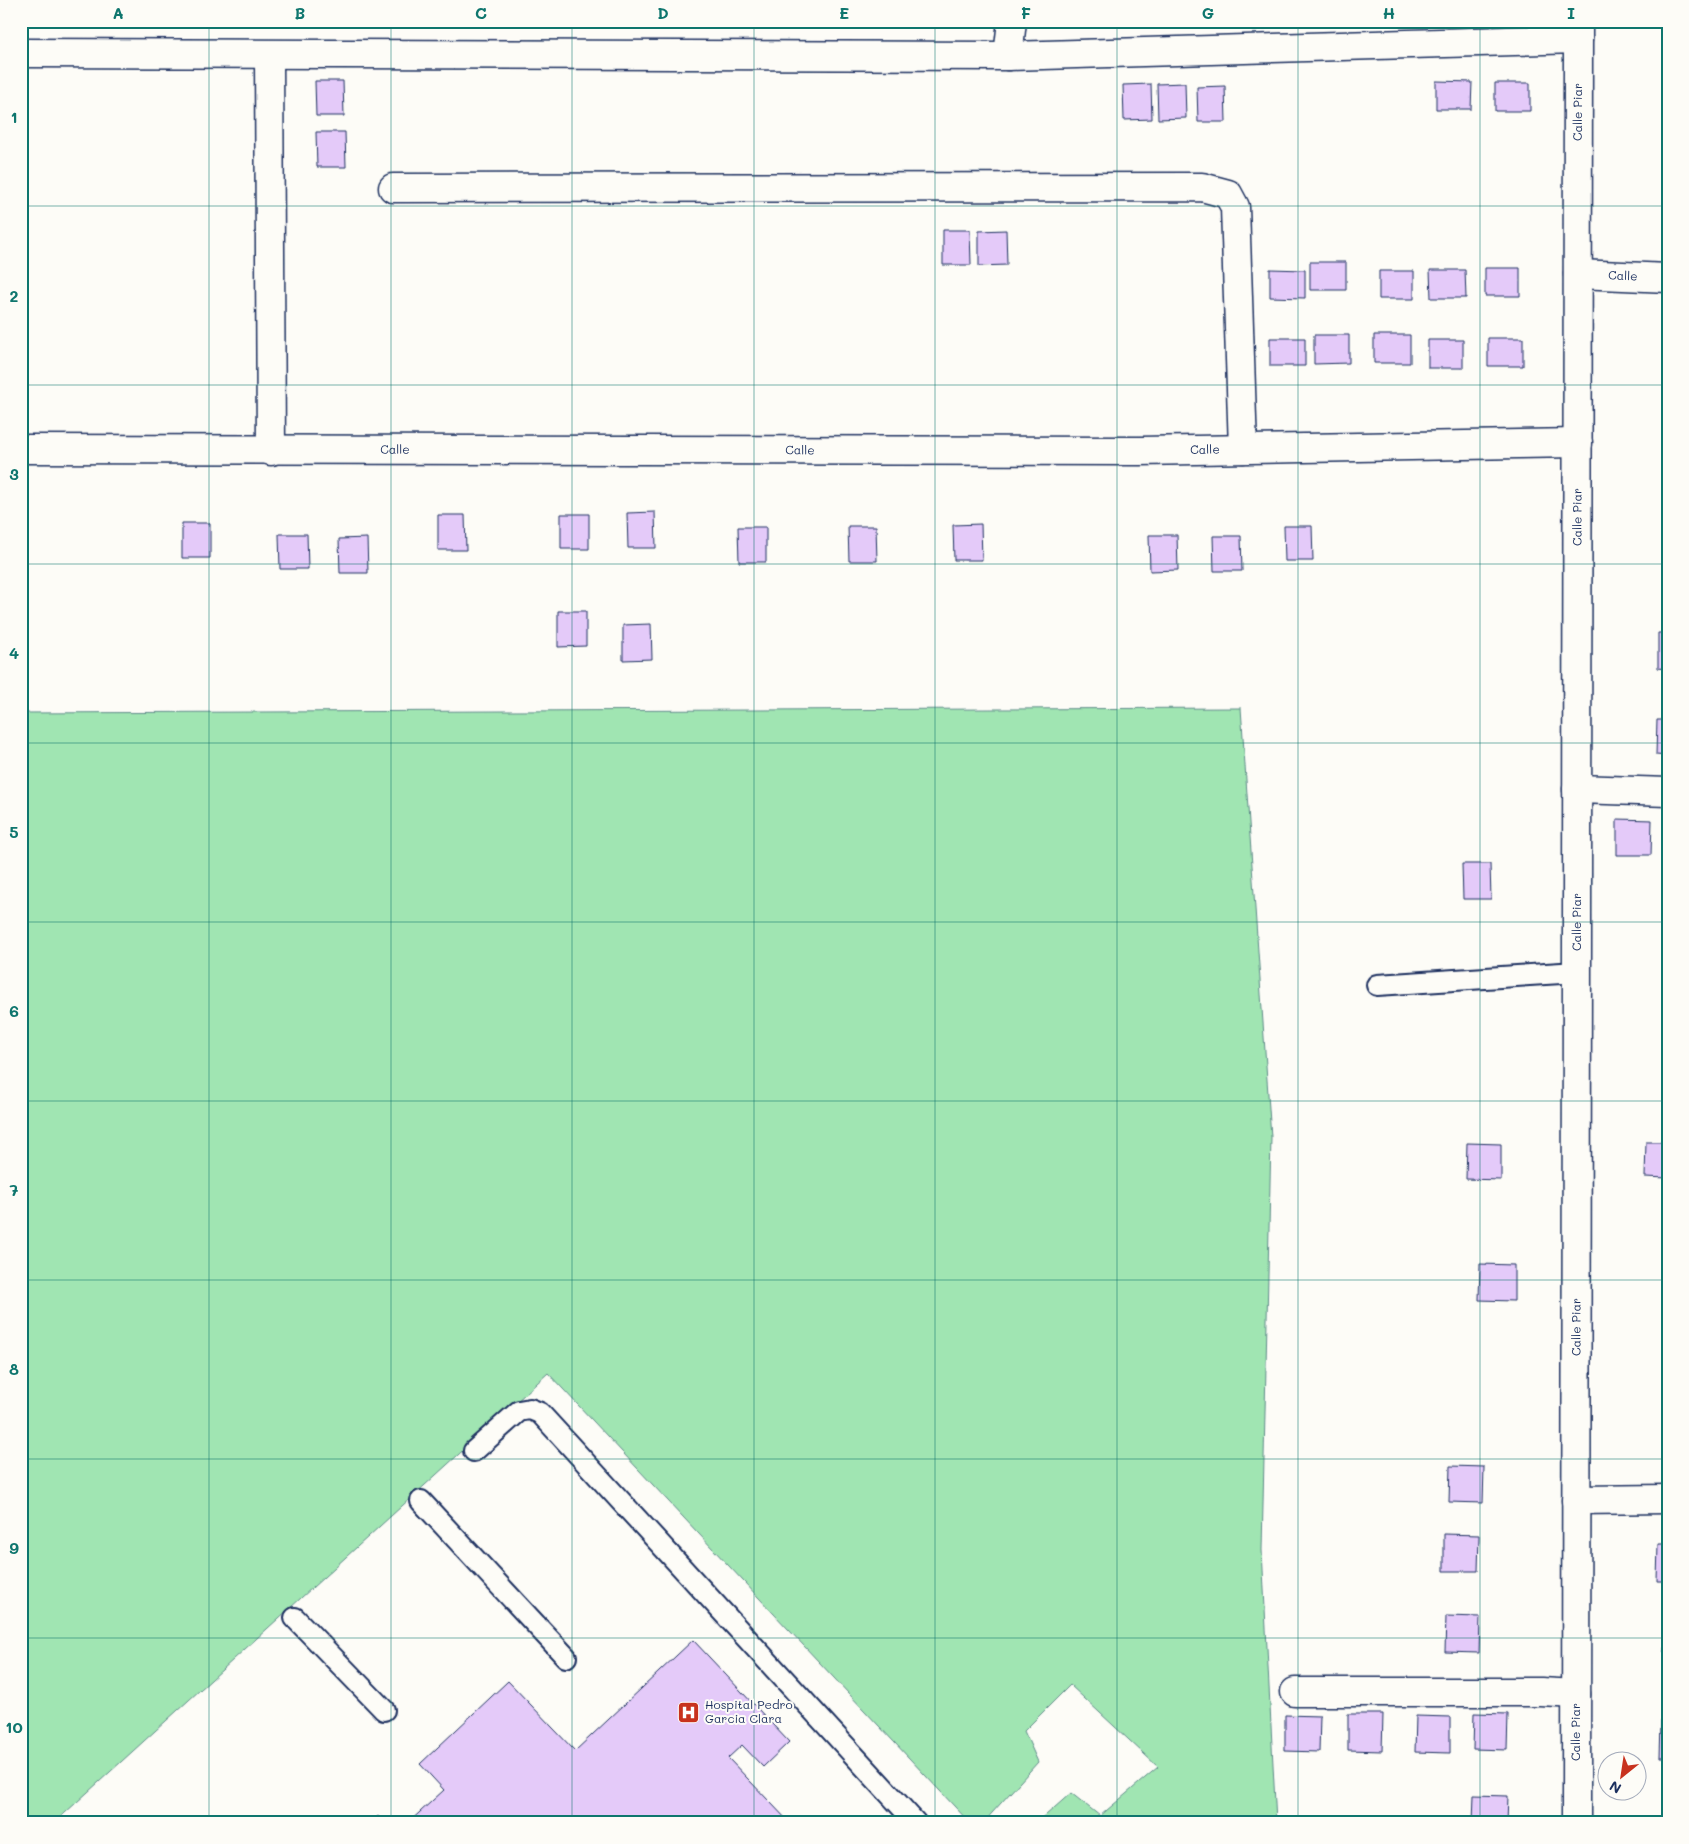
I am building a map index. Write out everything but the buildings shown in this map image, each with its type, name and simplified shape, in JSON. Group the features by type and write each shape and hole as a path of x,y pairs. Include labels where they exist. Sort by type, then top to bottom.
{"street":[{"path":"1008,56 1012,21"},
{"path":"21,54 1008,56 1578,30"},
{"name":"Calle Piar","path":"1576,1823 1578,30"},
{"path":"269,55 272,450"},
{"path":"393,188 1202,187 1228,194 1236,207 1243,449"},
{"name":"Calle","path":"1578,274 1668,278"},
{"name":"Calle","path":"21,450 1140,451 1578,443"},
{"path":"1577,789 1668,792"},
{"path":"1576,1500 1668,1499"},
{"path":"1295,1692 1541,1692 1576,1694"}],"lane":[{"path":"1377,985 1577,972"},
{"path":"474,1451 520,1411 530,1409 540,1413 916,1823"},
{"path":"421,1501 566,1658"},
{"path":"295,1618 384,1710"}],"green space":[{"path":"1241,708 1271,1137 1262,1550 1276,1823 1037,1823 1071,1793 1100,1816 1158,1767 1070,1685 1024,1731 1038,1762 983,1823 970,1823 548,1373 54,1823 21,1823 21,713"}],"place":[{"name":"Hospital Pedro Garcia Clara","path":"689,1712"}]}
